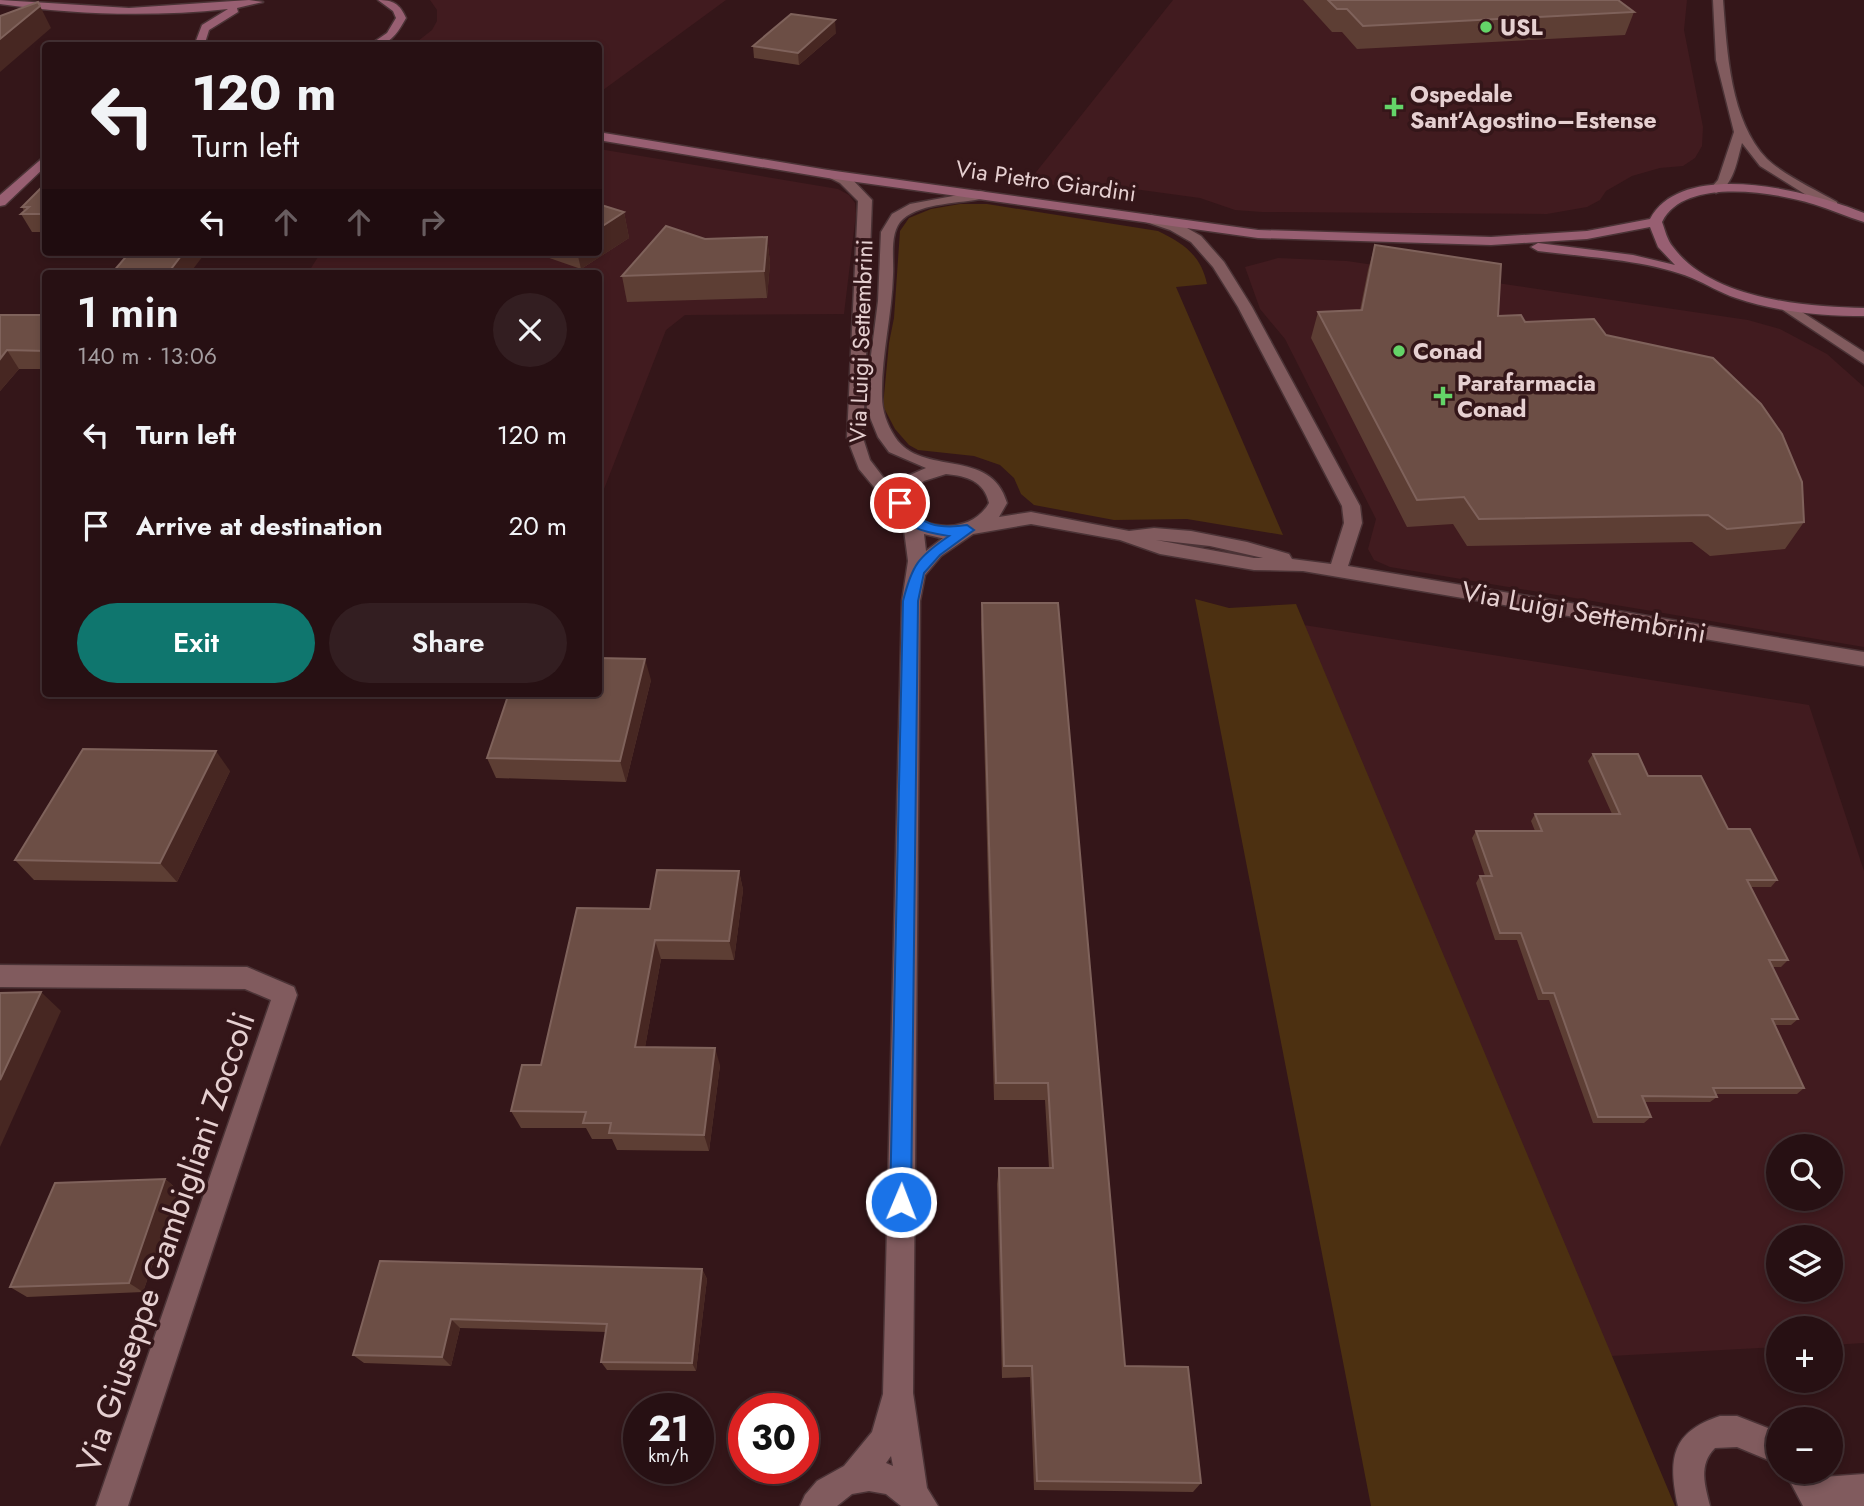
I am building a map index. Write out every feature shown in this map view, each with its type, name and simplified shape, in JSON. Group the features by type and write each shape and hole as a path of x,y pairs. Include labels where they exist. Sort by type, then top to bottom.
{"main road":[{"path":"382,42 396,29 401,18 397,9 385,0"},
{"path":"0,2 145,13 262,1"},
{"path":"199,42 201,32 217,19 262,1"},
{"path":"145,13 167,21"},
{"path":"188,32 197,42"},
{"name":"Via Pietro Giardini","path":"602,137 828,174 1258,234 1491,241 1587,235 1654,222 1657,236 1667,252 1699,276"},
{"path":"0,202 42,163"},
{"path":"1654,222 1664,206 1686,195 1717,189 1772,191 1832,205 1864,218"},
{"name":"Via Pietro Giardini","path":"1491,241 1633,260 1699,276 1745,296 1788,307 1816,312 1864,312"}],"street":[{"path":"1718,0 1721,60 1740,132 1765,163 1832,205"},
{"path":"1717,189 1724,181 1740,132"},
{"name":"Via Luigi Settembrini","path":"828,174 845,180 865,200 855,438 857,452 869,474 887,491 907,517 918,548 917,572 911,601 898,1393 917,1499"},
{"name":"Via Luigi Settembrini","path":"946,469 915,459 895,448 886,437 875,410 874,394 885,301 888,232 897,217 915,207 980,195"},
{"path":"1151,219 1175,227 1196,239 1219,265 1245,307 1351,506 1353,523 1338,570"},
{"path":"1788,307 1864,359"},
{"path":"946,469 960,470 984,478 997,494 995,511 974,527 937,531 907,517 900,503 900,493 907,483 917,476 946,469"},
{"name":"Via Luigi Settembrini","path":"997,494 1031,518"},
{"name":"Via Luigi Settembrini","path":"917,572 935,552 974,527 1031,518 1123,535 1160,548 1254,564 1303,565 1338,570 1864,659"},
{"name":"Via Giuseppe Gambigliani Zoccoli","path":"0,976 247,978 285,995 112,1506"},
{"name":"Via Luigi Settembrini","path":"855,1476 885,1440 898,1393"},
{"path":"1694,1506 1688,1489 1687,1466 1694,1447 1707,1435 1724,1430 1744,1431 1766,1443"},
{"name":"Via Luigi Settembrini","path":"816,1506 822,1497 839,1483 855,1476 877,1475 896,1481 917,1499"},
{"path":"1812,1490 1864,1490"}],"shaded area":[{"path":"430,0 726,0 602,91 602,42 417,42 432,30 437,21 437,10"},
{"name":"Ospedale Sant’Agostino–Estense","path":"1173,0 1687,0 1684,30 1703,127 1702,146 1695,158 1683,166 1660,168 1632,176 1606,191 1600,200 1587,207 1547,214 1262,212 1235,210 1200,198 1134,189 1087,190 1029,181"},
{"path":"602,150 838,189 849,195 855,203 844,314 685,315 666,330 604,489 602,270 310,270 319,256 602,256"},
{"path":"960,204 987,204 1158,231 1190,251 1200,265 1207,284 1176,287 1283,535 1187,519 1114,520 1034,505 1021,494 1014,478 1000,465 974,456 918,450 909,445 895,429 883,406 894,318 900,231 909,218 931,209"},
{"path":"1278,258 1347,261 1748,320 1780,329 1827,354 1864,387 1864,647 1390,567 1374,560 1368,549 1376,519 1285,339 1260,309 1245,267"},
{"path":"1195,599 1229,608 1296,604 1675,1506 1371,1506"},
{"path":"1304,625 1809,705 1864,871 1864,1343 1843,1344 1843,1316 1766,1316 1766,1348 1611,1356"}],"building":[{"path":"1328,0 1618,0 1634,12 1363,26 1347,9 1337,9"},
{"path":"38,2 40,6 0,39 0,16"},
{"path":"791,14 835,20 798,53 753,46"},
{"path":"42,187 42,214 21,214 29,207 22,207"},
{"path":"602,205 624,212 602,226"},
{"path":"666,226 705,239 767,237 764,271 622,276"},
{"path":"1375,245 1501,264 1498,316 1521,315 1525,322 1594,319 1606,335 1713,358 1761,404 1782,434 1802,482 1804,522 1727,529 1708,515 1479,519 1464,497 1417,500 1318,312 1362,310"},
{"path":"127,256 181,256 170,270 115,270"},
{"path":"0,315 42,315 42,351 7,350 0,359"},
{"path":"982,603 1058,603 1125,1366 1188,1367 1201,1483 1037,1481 1032,1366 1004,1366 999,1168 1053,1168 1048,1083 996,1083"},
{"path":"602,658 645,659 620,761 487,758 508,697 602,697"},
{"path":"83,749 216,751 160,863 15,860"},
{"path":"1593,754 1638,754 1648,776 1701,776 1728,829 1750,829 1777,880 1747,880 1788,960 1769,960 1798,1019 1772,1019 1804,1088 1713,1088 1717,1097 1642,1096 1651,1117 1598,1117 1554,993 1543,993 1521,933 1500,933 1480,876 1492,876 1476,831 1542,831 1535,814 1620,814"},
{"path":"657,870 739,871 729,941 655,940 635,1047 715,1048 704,1135 609,1133 611,1123 583,1123 586,1112 511,1111 522,1065 541,1065 577,908 650,909"},
{"path":"41,992 0,1080 0,993"},
{"path":"165,1179 129,1283 10,1287 55,1183"},
{"path":"380,1261 702,1269 692,1363 601,1362 607,1324 451,1319 442,1357 353,1355"}],"place":[{"name":"USL","path":"1486,27"},
{"name":"Ospedale Sant’Agostino–Estense","path":"1394,107"},
{"name":"Conad","path":"1399,351"},
{"name":"Parafarmacia Conad","path":"1443,396"}],"route":[{"path":"900,503 903,513 923,527 937,531 967,530 935,552 917,572 911,601 901,1202"}]}
